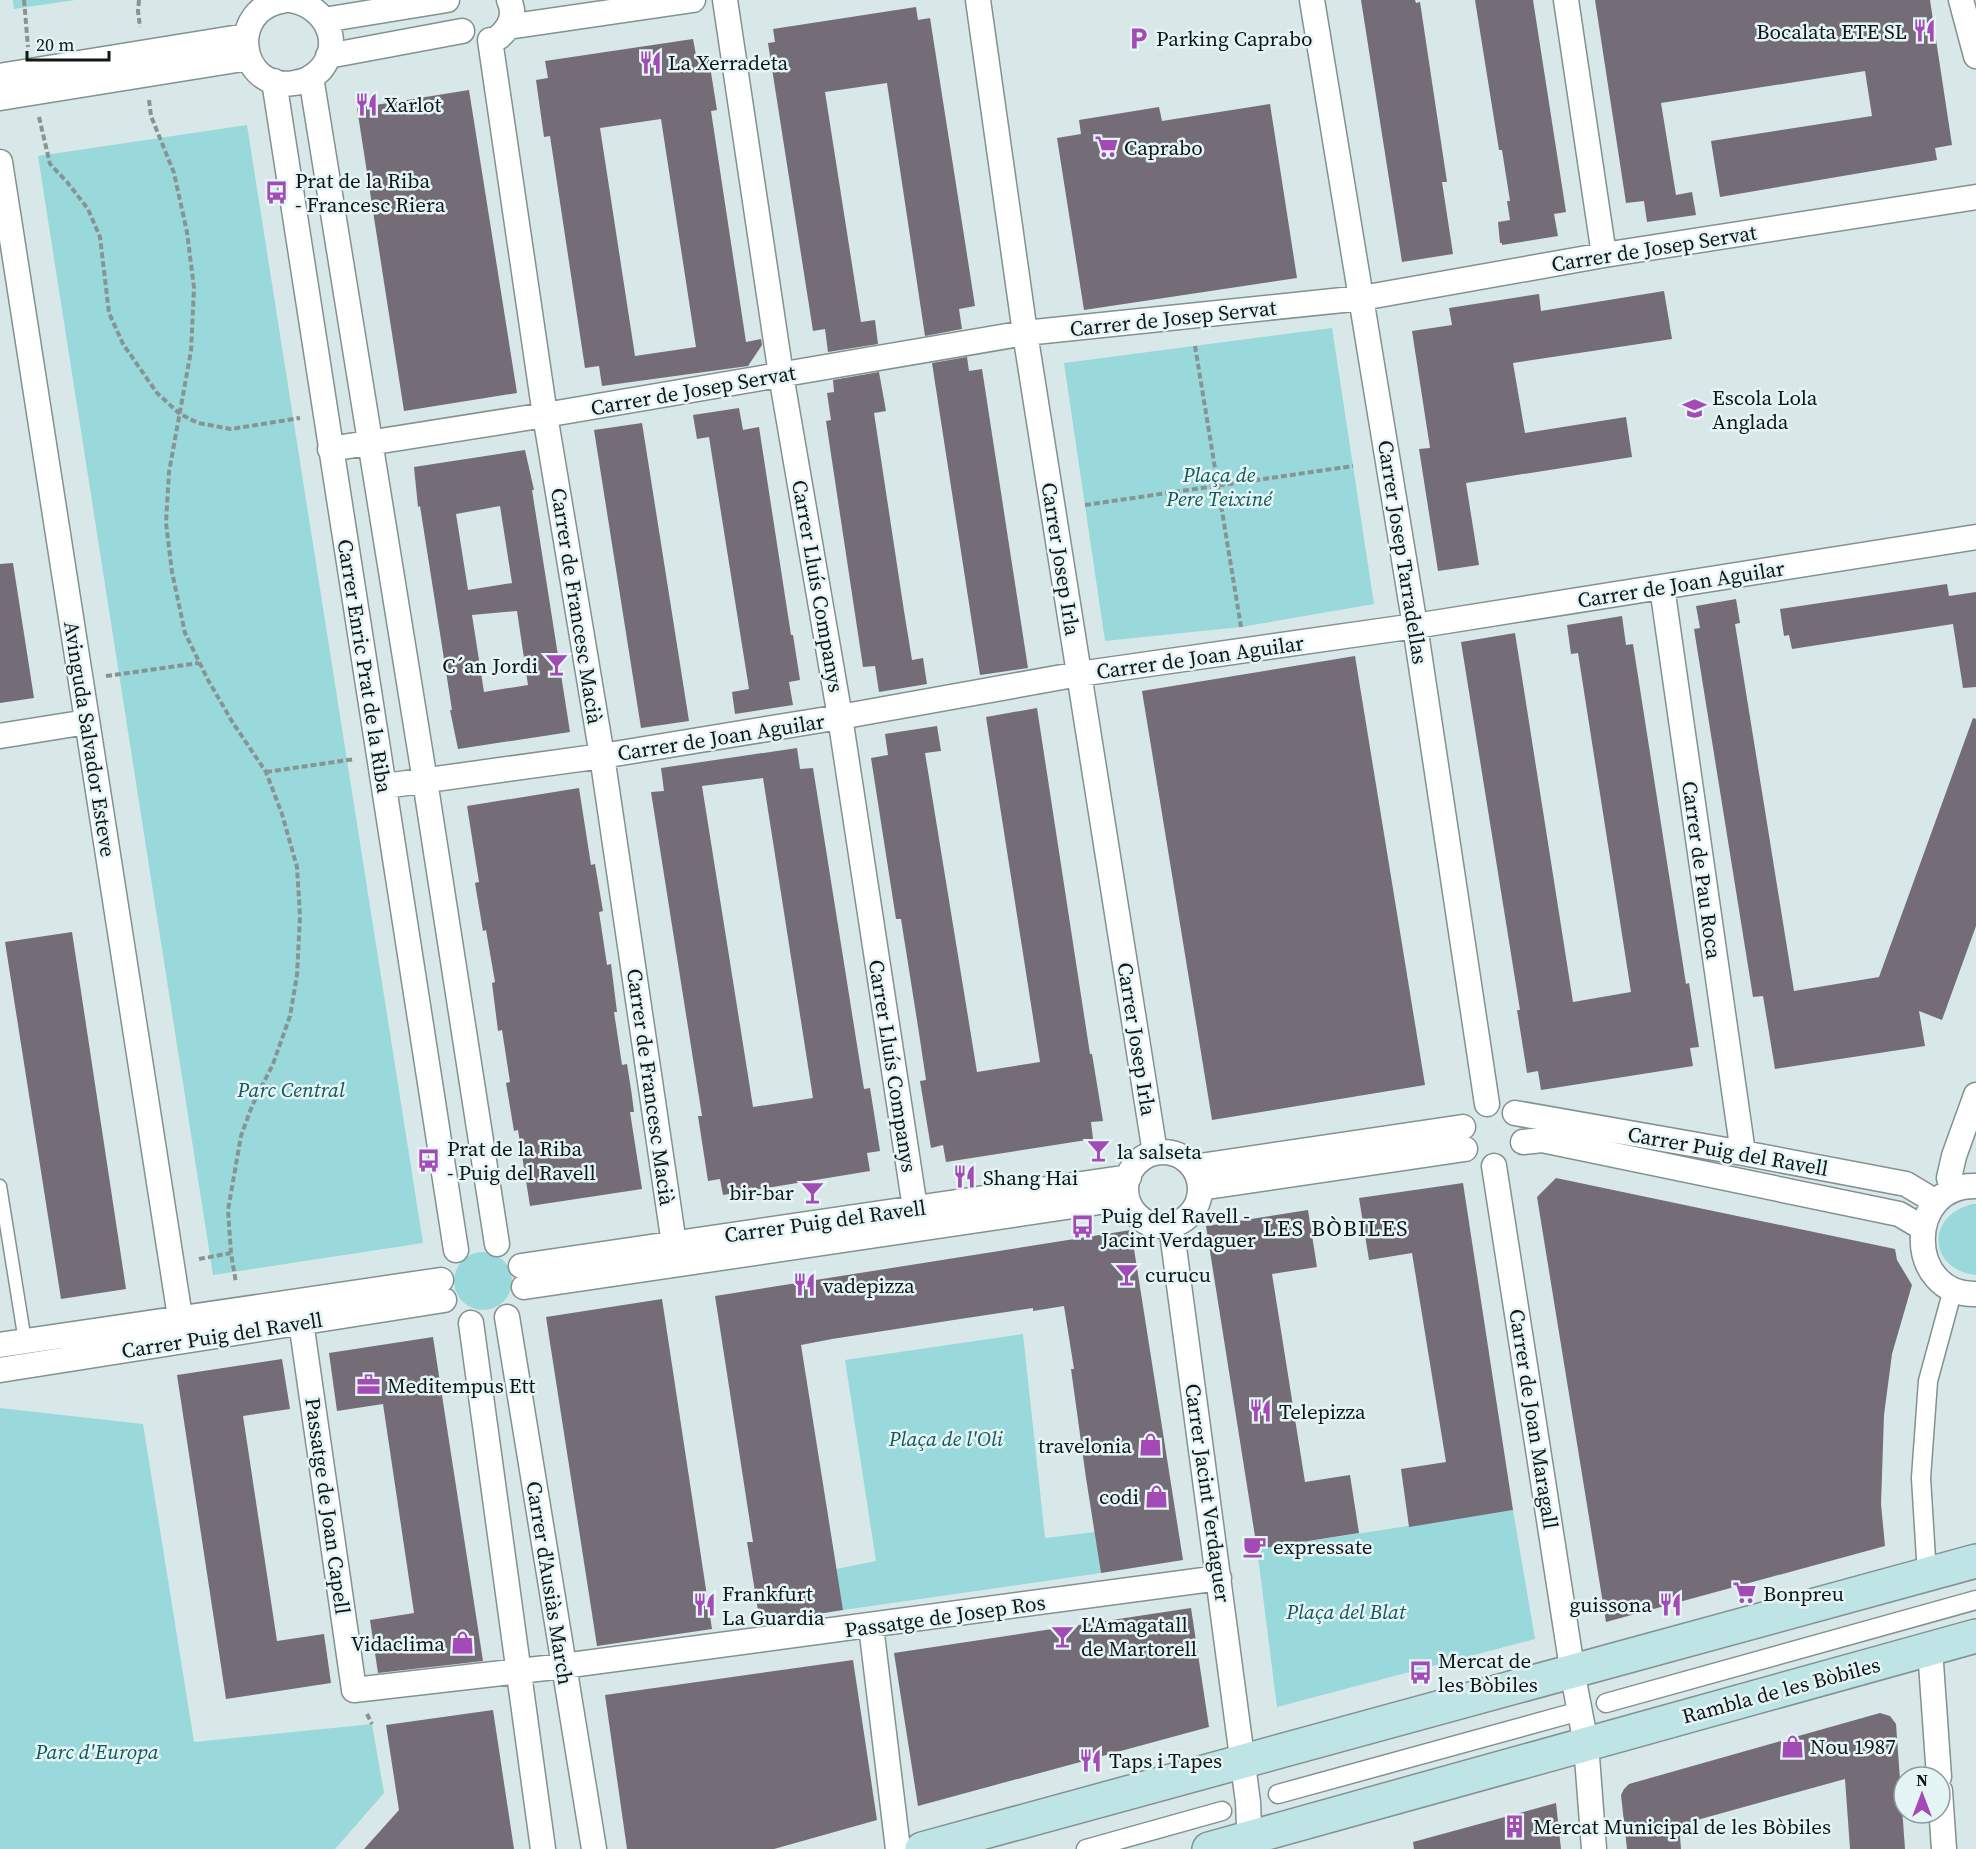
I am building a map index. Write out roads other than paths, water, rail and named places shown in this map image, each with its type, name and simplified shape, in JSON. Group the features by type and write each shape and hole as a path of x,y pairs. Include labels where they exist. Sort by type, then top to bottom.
{"main road":[{"path":"922,1849 1976,1561"},
{"name":"Rambla de les Bòbiles","path":"1209,1849 1263,1841 1586,1744 1976,1636"}],"street":[{"path":"294,0 312,7 324,20 330,38 328,56 322,68 311,77 297,83 287,84 260,74 247,47 249,25 261,5 294,0"},
{"path":"324,20 447,0"},
{"path":"457,0 455,19 462,31 472,39 693,0"},
{"name":"Carrer de Francesc Macià","path":"509,0 513,13 499,34 545,416 602,756 675,1244"},
{"name":"Carrer Lluís Companys","path":"725,0 781,375 840,717 915,1208"},
{"name":"Carrer Josep Irla","path":"978,0 1024,333 1155,1153"},
{"name":"Carrer Josep Tarradellas","path":"1312,0 1415,626 1487,1104"},
{"path":"1566,0 1604,255"},
{"path":"1960,0 1976,56"},
{"path":"328,56 462,31"},
{"path":"0,98 34,81 247,47"},
{"path":"0,75 34,81"},
{"name":"Carrer Enric Prat de la Riba","path":"311,77 497,1244"},
{"name":"Carrer Enric Prat de la Riba","path":"274,81 324,414 386,786 456,1250"},
{"name":"Avinguda Salvador Esteve","path":"0,162 180,1317"},
{"name":"Carrer de Josep Servat","path":"330,449 545,416 1024,333 1362,298 1604,255 1976,197"},
{"name":"Carrer de Joan Aguilar","path":"386,786 602,756 1079,675 1415,626 1976,537"},
{"name":"Carrer de Pau Roca","path":"1662,587 1743,1153"},
{"path":"0,736 87,722"},
{"path":"1927,1575 1921,1478 1928,1380 1964,1291 1938,1279 1927,1264 1922,1246 1923,1228 1927,1214 1955,1193 1949,1178 1954,1156 1976,1095"},
{"path":"1487,1104 1507,1107 1515,1113 1524,1132 1520,1151 1513,1159 1494,1166 1476,1161 1464,1138 1470,1113 1487,1104"},
{"name":"Carrer Puig del Ravell","path":"1515,1113 1955,1193"},
{"path":"1196,1178 1464,1138"},
{"name":"Carrer Puig del Ravell","path":"1523,1142 1542,1140 1899,1214 1923,1228"},
{"path":"1166,1152 1177,1155 1187,1161 1196,1178 1196,1204 1182,1221 1159,1226 1138,1216 1128,1188 1138,1162 1155,1153 1166,1152"},
{"name":"Carrer de Joan Maragall","path":"1494,1166 1573,1671"},
{"name":"Carrer Puig del Ravell","path":"523,1277 675,1244 915,1208 1128,1188"},
{"name":"Carrer Puig del Ravell","path":"523,1277 1128,1188"},
{"name":"Carrer Jacint Verdaguer","path":"1172,1225 1243,1761"},
{"path":"476,1241 497,1244 502,1245 513,1254 523,1277 522,1298 516,1309 507,1317 487,1325 471,1323 457,1316 442,1290 445,1263 456,1250 476,1241"},
{"name":"Carrer Puig del Ravell","path":"0,1345 180,1317 442,1290"},
{"name":"Carrer Puig del Ravell","path":"0,1370 301,1322 442,1290"},
{"name":"Carrer d'Ausiàs March","path":"507,1317 594,1849"},
{"name":"Passatge de Joan Capell","path":"301,1322 354,1690"},
{"name":"Carrer d'Ausiàs March","path":"471,1323 504,1578 543,1849"},
{"name":"Passatge de Josep Ros","path":"354,1690 563,1666 1219,1578"},
{"name":"Rambla de les Bòbiles","path":"1606,1703 1976,1600"},
{"path":"871,1626 898,1849"},
{"path":"1930,1649 1938,1765"},
{"path":"1573,1671 1586,1744 1594,1849"},
{"path":"1278,1794 1569,1714"},
{"path":"1243,1761 1248,1802 1263,1841"},
{"path":"1086,1849 1222,1810"},
{"path":"1942,1825 1944,1849"}],"lane":[{"path":"0,1186 25,1341"}],"place":[{"name":"Bocalata ETE SL","path":"1925,31"},
{"name":"Parking Caprabo","path":"1138,38"},
{"name":"La Xerradeta","path":"650,62"},
{"name":"Xarlot","path":"366,104"},
{"name":"Caprabo","path":"1106,147"},
{"name":"Prat de la Riba - Francesc Riera","path":"277,192"},
{"name":"Escola Lola Anglada","path":"1694,409"},
{"name":"C´an Jordi","path":"556,665"},
{"name":"la salseta","path":"1099,1151"},
{"name":"Prat de la Riba - Puig del Ravell","path":"429,1160"},
{"name":"Shang Hai","path":"965,1177"},
{"name":"bir-bar","path":"812,1192"},
{"name":"Puig del Ravell - Jacint Verdaguer","path":"1083,1227"},
{"name":"curucu","path":"1127,1274"},
{"name":"vadepizza","path":"805,1285"},
{"name":"Meditempus Ett","path":"369,1385"},
{"name":"Telepizza","path":"1261,1411"},
{"name":"travelonia","path":"1150,1445"},
{"name":"codi","path":"1157,1496"},
{"name":"expressate","path":"1255,1546"},
{"name":"Bonpreu","path":"1745,1593"},
{"name":"guissona","path":"1670,1604"},
{"name":"Frankfurt La Guardia","path":"704,1605"},
{"name":"L'Amagatall de Martorell","path":"1063,1636"},
{"name":"Vidaclima","path":"463,1643"},
{"name":"Mercat de les Bòbiles","path":"1420,1672"},
{"name":"Nou 1987","path":"1792,1746"},
{"name":"Taps i Tapes","path":"1091,1760"},
{"name":"Mercat Municipal de les Bòbiles","path":"1515,1826"}],"district":[{"name":"LES BÒBILES","path":"1336,1228"}],"park label":[{"name":"Plaça de Pere Teixiné","path":"1219,486"},
{"name":"Parc Central","path":"291,1089"},
{"name":"Plaça de l'Oli","path":"946,1438"},
{"name":"Plaça del Blat","path":"1346,1611"},
{"name":"Parc d'Europa","path":"97,1751"}]}
